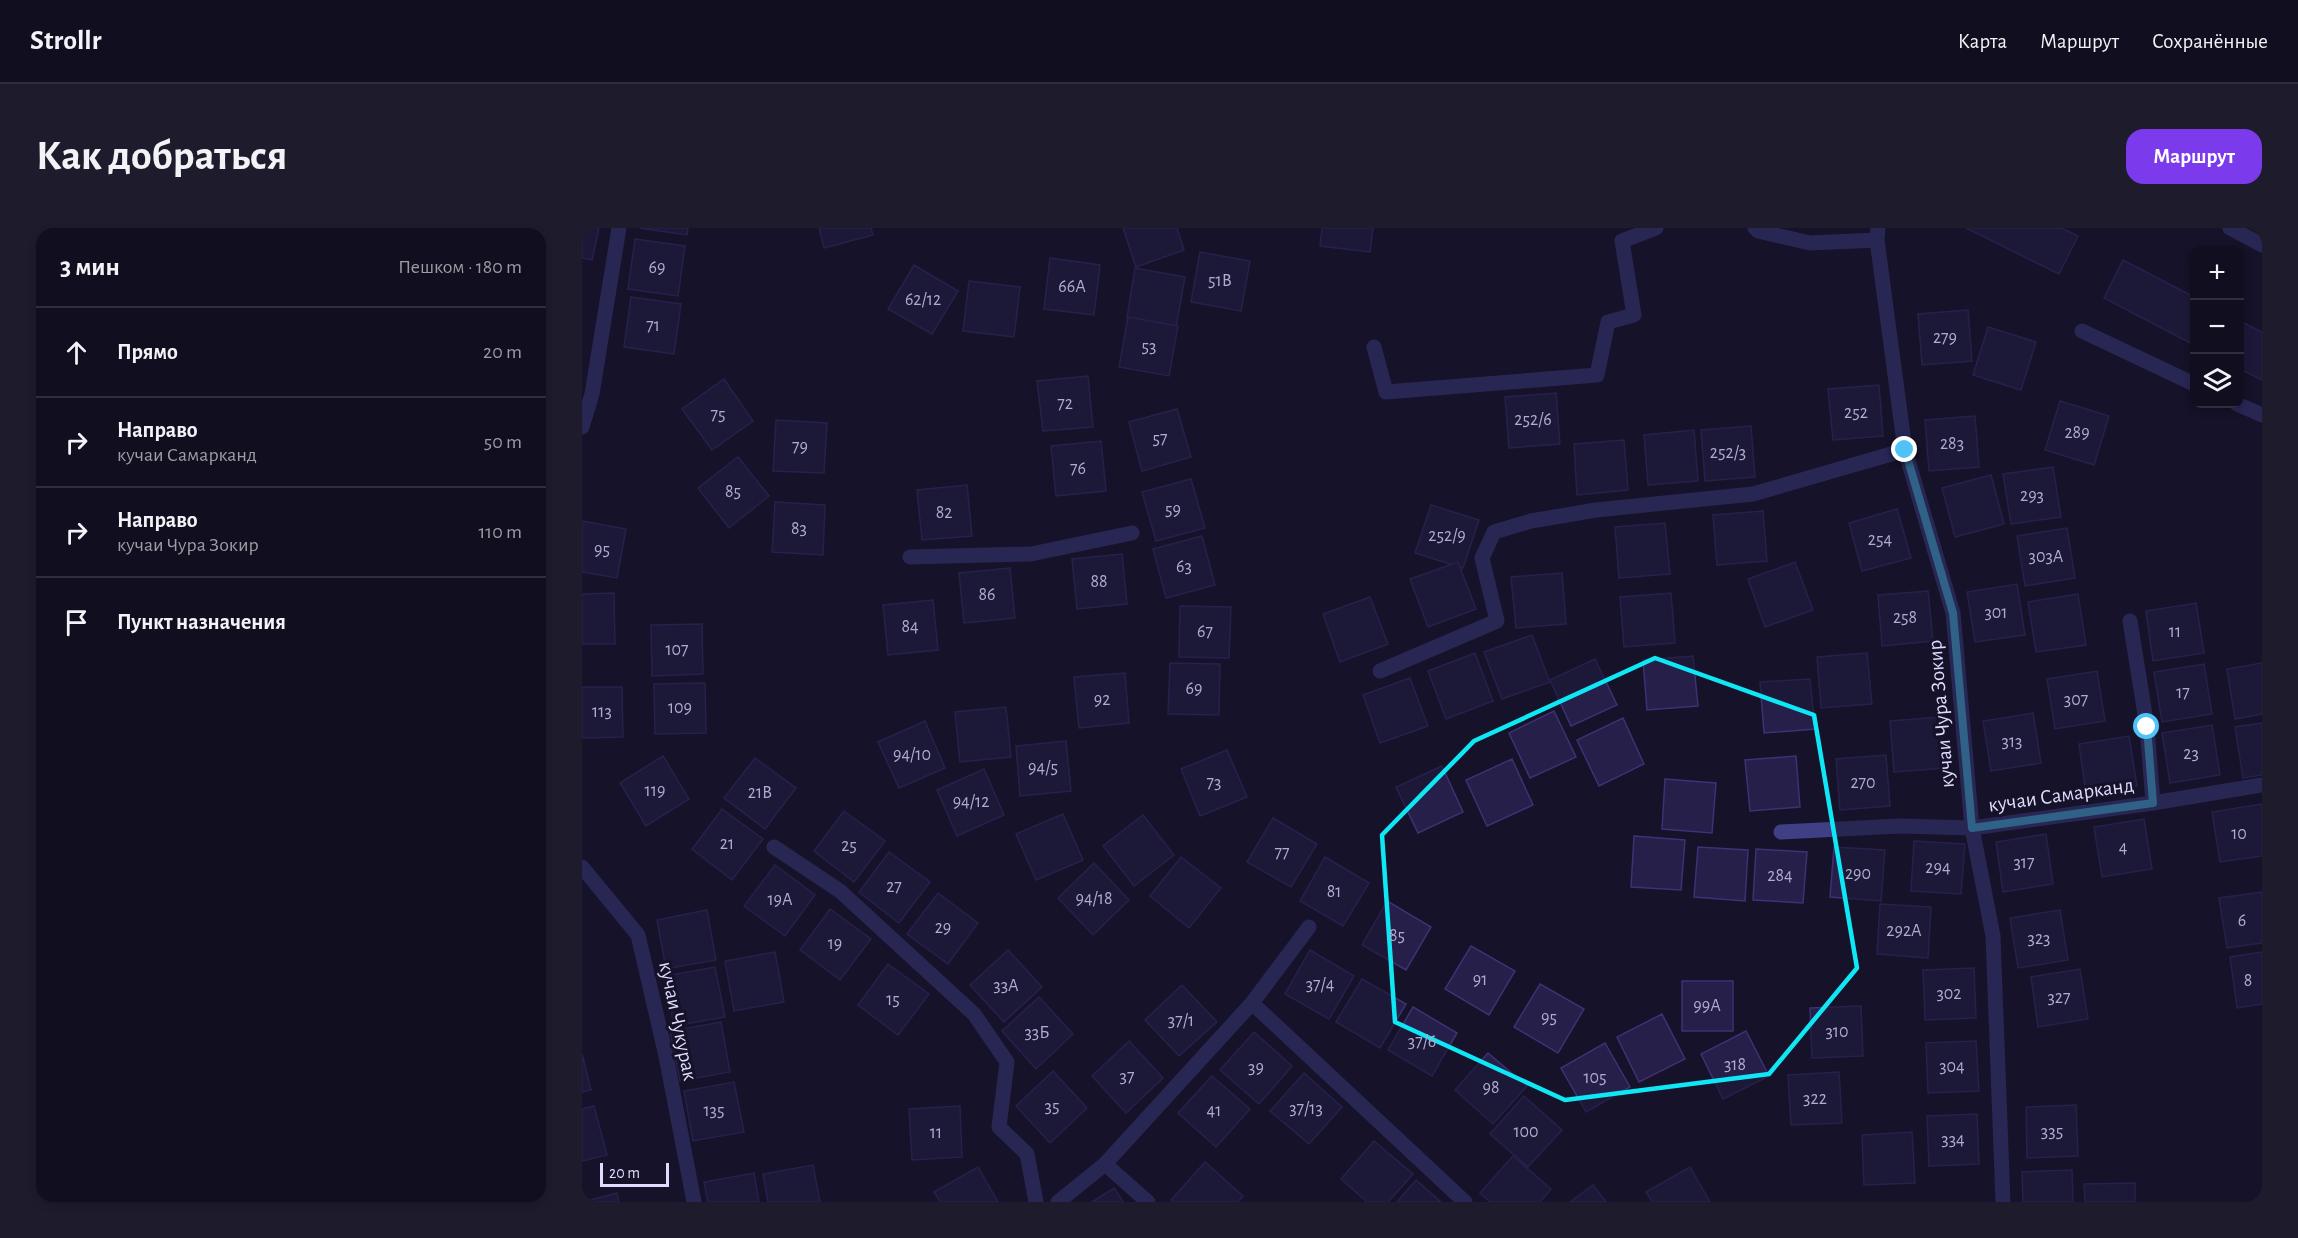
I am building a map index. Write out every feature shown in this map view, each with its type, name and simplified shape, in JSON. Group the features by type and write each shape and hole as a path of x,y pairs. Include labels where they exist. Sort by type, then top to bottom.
{"street":[{"path":"582,427 619,228"},
{"path":"1374,347 1386,392 1597,375 1608,322 1634,315 1622,241 1656,228"},
{"path":"1755,228 1758,231 1810,243 1878,234"},
{"path":"2230,228 2262,245"},
{"name":"кучаи Чура Зокир","path":"1878,234 1905,450 1953,613 1972,828 1993,936 2003,1202"},
{"path":"2082,331 2190,382"},
{"path":"2244,407 2262,415"},
{"path":"1380,671 1497,621 1482,558 1494,532 1531,521 1596,510 1753,494 1905,450"},
{"path":"910,557 1030,554 1132,533"},
{"path":"2130,621 2147,727 2153,803"},
{"name":"кучаи Самарканд","path":"1781,832 1900,826 1972,828 2153,803 2262,785"},
{"path":"774,847 840,891 974,1014 1007,1062 999,1127 1028,1154 1036,1202"},
{"name":"кучаи Чукурак","path":"582,867 638,935 666,1056 694,1202"},
{"path":"1058,1202 1105,1164 1252,1003 1309,927"},
{"path":"1252,1003 1465,1202"},
{"path":"1105,1164 1148,1202"}],"highlighted area":[{"path":"1655,658 1814,715 1857,968 1769,1074 1565,1100 1395,1022 1382,835 1474,741"}],"building":[{"path":"582,228 599,228 592,260 582,258"},
{"path":"639,228 688,228 687,235"},
{"path":"819,228 871,228 873,235 824,248"},
{"path":"1123,228 1177,228 1184,250 1136,267"},
{"path":"1322,228 1373,228 1370,252 1320,246"},
{"path":"1966,228 2062,228 2078,236 2059,274"},
{"path":"635,239 685,246 678,296 628,289"},
{"path":"1200,252 1250,261 1241,311 1191,302"},
{"path":"1050,258 1100,265 1094,315 1044,309"},
{"path":"2123,260 2190,295 2190,343 2104,298"},
{"path":"914,265 958,291 932,334 888,309"},
{"path":"1135,268 1185,277 1176,327 1127,318"},
{"path":"969,281 1020,287 1014,337 963,331"},
{"path":"631,297 681,304 674,354 624,347"},
{"path":"1968,310 1972,361 1922,365 1918,314"},
{"path":"1128,317 1178,326 1169,376 1119,367"},
{"path":"2244,323 2262,332 2262,380 2244,371"},
{"path":"1988,327 2036,342 2021,390 1973,375"},
{"path":"1088,376 1093,427 1043,431 1037,381"},
{"path":"724,379 753,421 712,450 682,409"},
{"path":"1879,385 1883,436 1833,440 1828,389"},
{"path":"1556,393 1560,444 1509,448 1505,397"},
{"path":"2060,401 2109,416 2094,465 2045,450"},
{"path":"1177,409 1191,457 1142,471 1129,422"},
{"path":"1975,416 1979,467 1929,471 1925,420"},
{"path":"776,420 827,423 824,473 773,471"},
{"path":"1751,426 1755,477 1705,481 1701,430"},
{"path":"1694,430 1698,481 1648,485 1644,435"},
{"path":"1624,440 1628,490 1577,495 1574,444"},
{"path":"1101,441 1106,491 1056,496 1051,446"},
{"path":"738,457 769,496 729,528 698,488"},
{"path":"2053,467 2061,517 2011,524 2003,474"},
{"path":"1991,475 2004,524 1955,537 1942,488"},
{"path":"1191,479 1205,528 1156,541 1142,492"},
{"path":"967,485 972,536 922,540 917,490"},
{"path":"775,502 825,505 823,555 772,552"},
{"path":"1431,505 1479,520 1463,568 1415,553"},
{"path":"1897,509 1911,558 1862,571 1849,523"},
{"path":"1763,511 1767,561 1717,565 1713,515"},
{"path":"582,521 626,529 617,578 582,572"},
{"path":"1665,523 1670,574 1619,578 1615,527"},
{"path":"2067,528 2075,578 2025,586 2017,536"},
{"path":"1202,536 1215,585 1166,598 1153,549"},
{"path":"1122,554 1127,604 1077,609 1072,559"},
{"path":"1458,562 1476,609 1428,627 1410,579"},
{"path":"1795,562 1813,610 1765,627 1748,579"},
{"path":"1010,568 1015,618 964,623 959,573"},
{"path":"1562,573 1566,624 1516,628 1511,577"},
{"path":"2017,584 2025,635 1975,642 1967,592"},
{"path":"1928,591 1933,641 1882,646 1878,595"},
{"path":"614,593 615,644 582,644 582,594"},
{"path":"1671,593 1675,643 1624,647 1620,597"},
{"path":"2078,594 2086,645 2036,652 2028,602"},
{"path":"1370,597 1388,644 1340,662 1323,614"},
{"path":"933,600 938,650 888,655 883,605"},
{"path":"2196,603 2204,653 2153,661 2146,611"},
{"path":"1180,606 1231,607 1229,658 1179,657"},
{"path":"702,624 703,674 652,676 651,625"},
{"path":"1532,635 1550,682 1502,699 1484,652"},
{"path":"1475,653 1493,701 1446,719 1428,671"},
{"path":"1867,653 1872,704 1821,708 1817,657"},
{"path":"1693,656 1698,706 1647,710 1643,660"},
{"path":"1595,659 1617,705 1571,726 1550,680"},
{"path":"1170,663 1220,664 1219,715 1168,714"},
{"path":"2262,663 2262,714 2235,719 2227,669"},
{"path":"2204,664 2212,714 2162,722 2154,672"},
{"path":"2097,671 2105,721 2055,729 2047,679"},
{"path":"1125,673 1129,723 1079,728 1074,677"},
{"path":"1410,678 1428,726 1380,743 1363,695"},
{"path":"1810,679 1815,729 1764,733 1760,682"},
{"path":"705,683 706,733 655,734 654,684"},
{"path":"582,687 622,687 623,737 582,738"},
{"path":"1006,707 1011,757 960,762 955,712"},
{"path":"1554,711 1576,757 1530,778 1509,733"},
{"path":"2033,713 2041,763 1991,771 1983,721"},
{"path":"1940,717 1945,768 1894,772 1890,721"},
{"path":"1623,718 1644,764 1599,786 1577,740"},
{"path":"925,721 945,768 899,788 878,742"},
{"path":"2262,723 2262,775 2243,778 2235,727"},
{"path":"2212,725 2220,775 2170,783 2162,733"},
{"path":"2129,736 2137,786 2086,794 2079,744"},
{"path":"1066,741 1071,791 1020,796 1016,746"},
{"path":"1227,750 1247,797 1200,816 1181,769"},
{"path":"1886,755 1890,806 1840,810 1836,759"},
{"path":"663,756 689,799 646,826 620,783"},
{"path":"1796,756 1800,807 1750,811 1745,760"},
{"path":"755,758 796,788 765,829 724,798"},
{"path":"1512,759 1533,805 1487,826 1466,780"},
{"path":"1442,766 1463,812 1418,833 1396,787"},
{"path":"984,769 1004,815 957,836 937,790"},
{"path":"1665,779 1716,783 1712,833 1662,829"},
{"path":"2262,804 2262,856 2220,862 2212,812"},
{"path":"722,809 763,839 732,880 692,849"},
{"path":"844,811 885,841 854,882 814,851"},
{"path":"1063,814 1083,860 1036,880 1016,834"},
{"path":"1143,815 1174,855 1134,886 1103,846"},
{"path":"1273,818 1317,844 1291,887 1247,862"},
{"path":"2144,819 2152,869 2102,877 2094,827"},
{"path":"2046,834 2053,884 2003,892 1996,842"},
{"path":"1634,836 1685,840 1681,890 1631,887"},
{"path":"1914,841 1965,844 1961,894 1911,891"},
{"path":"1698,847 1748,850 1745,901 1694,897"},
{"path":"1834,847 1885,850 1881,901 1830,897"},
{"path":"1756,849 1807,852 1803,903 1753,900"},
{"path":"889,852 930,882 899,923 859,892"},
{"path":"1181,857 1221,888 1189,928 1150,896"},
{"path":"1325,857 1369,883 1343,926 1300,901"},
{"path":"1094,863 1129,900 1093,935 1058,898"},
{"path":"775,865 815,895 785,936 744,906"},
{"path":"2262,892 2262,943 2227,948 2219,898"},
{"path":"938,893 978,923 948,964 907,934"},
{"path":"1387,901 1431,927 1406,970 1362,945"},
{"path":"1880,904 1931,907 1928,958 1877,954"},
{"path":"830,909 871,939 840,980 800,950"},
{"path":"707,910 716,960 666,969 657,920"},
{"path":"2060,910 2068,960 2018,968 2010,918"},
{"path":"1471,946 1515,971 1489,1015 1445,989"},
{"path":"1008,950 1042,987 1004,1022 970,985"},
{"path":"1310,950 1354,976 1329,1019 1285,994"},
{"path":"775,952 784,1002 734,1011 725,961"},
{"path":"2262,952 2262,1004 2237,1008 2230,957"},
{"path":"888,964 929,994 898,1035 858,1005"},
{"path":"715,967 725,1017 674,1026 665,976"},
{"path":"1974,968 1976,1018 1925,1020 1923,970"},
{"path":"2080,969 2088,1019 2038,1027 2031,977"},
{"path":"1362,979 1406,1004 1380,1048 1336,1022"},
{"path":"1682,981 1733,981 1733,1031 1682,1031"},
{"path":"1540,984 1584,1009 1558,1053 1514,1027"},
{"path":"1182,985 1217,1022 1179,1056 1145,1020"},
{"path":"1039,997 1073,1034 1036,1069 1002,1031"},
{"path":"1861,1006 1863,1056 1812,1058 1810,1008"},
{"path":"1413,1007 1457,1033 1432,1076 1388,1050"},
{"path":"1662,1014 1685,1059 1639,1082 1617,1037"},
{"path":"721,1022 730,1072 680,1081 670,1031"},
{"path":"1746,1031 1769,1076 1723,1099 1701,1054"},
{"path":"1254,1032 1292,1066 1259,1104 1220,1070"},
{"path":"1129,1041 1163,1078 1126,1113 1092,1076"},
{"path":"1976,1041 1979,1091 1928,1093 1926,1043"},
{"path":"1605,1043 1630,1087 1586,1112 1561,1068"},
{"path":"1488,1053 1527,1086 1493,1124 1455,1090"},
{"path":"582,1054 591,1090 582,1092"},
{"path":"1053,1071 1087,1108 1050,1143 1016,1106"},
{"path":"1839,1072 1842,1123 1791,1125 1788,1075"},
{"path":"1304,1073 1342,1107 1309,1144 1270,1111"},
{"path":"1212,1076 1250,1109 1216,1147 1178,1113"},
{"path":"734,1082 744,1132 693,1141 684,1091"},
{"path":"1524,1096 1562,1130 1528,1167 1490,1134"},
{"path":"2076,1105 2078,1156 2027,1158 2026,1107"},
{"path":"594,1106 607,1155 582,1161 582,1109"},
{"path":"960,1106 962,1157 912,1160 909,1109"},
{"path":"1977,1114 1979,1164 1929,1166 1927,1116"},
{"path":"1912,1132 1915,1183 1864,1185 1862,1135"},
{"path":"1374,1141 1413,1174 1388,1202 1367,1202 1341,1179"},
{"path":"1513,1156 1551,1189 1540,1202 1490,1202 1480,1193"},
{"path":"1205,1162 1243,1196 1238,1202 1173,1202 1171,1200"},
{"path":"813,1165 820,1202 768,1202 763,1174"},
{"path":"978,1167 998,1202 940,1202 934,1192"},
{"path":"1690,1167 1710,1202 1652,1202 1646,1192"},
{"path":"2072,1170 2073,1202 2023,1202 2022,1172"},
{"path":"754,1173 759,1202 708,1202 704,1182"},
{"path":"1416,1180 1441,1202 1397,1202"},
{"path":"2135,1183 2135,1202 2085,1202 2084,1184"},
{"path":"1593,1185 1606,1202 1570,1202"},
{"path":"1114,1188 1123,1202 1092,1202"},
{"path":"617,1193 619,1202 583,1202"}],"route":[{"path":"1905,450 1953,613 1972,828 2153,803 2147,727"}]}
